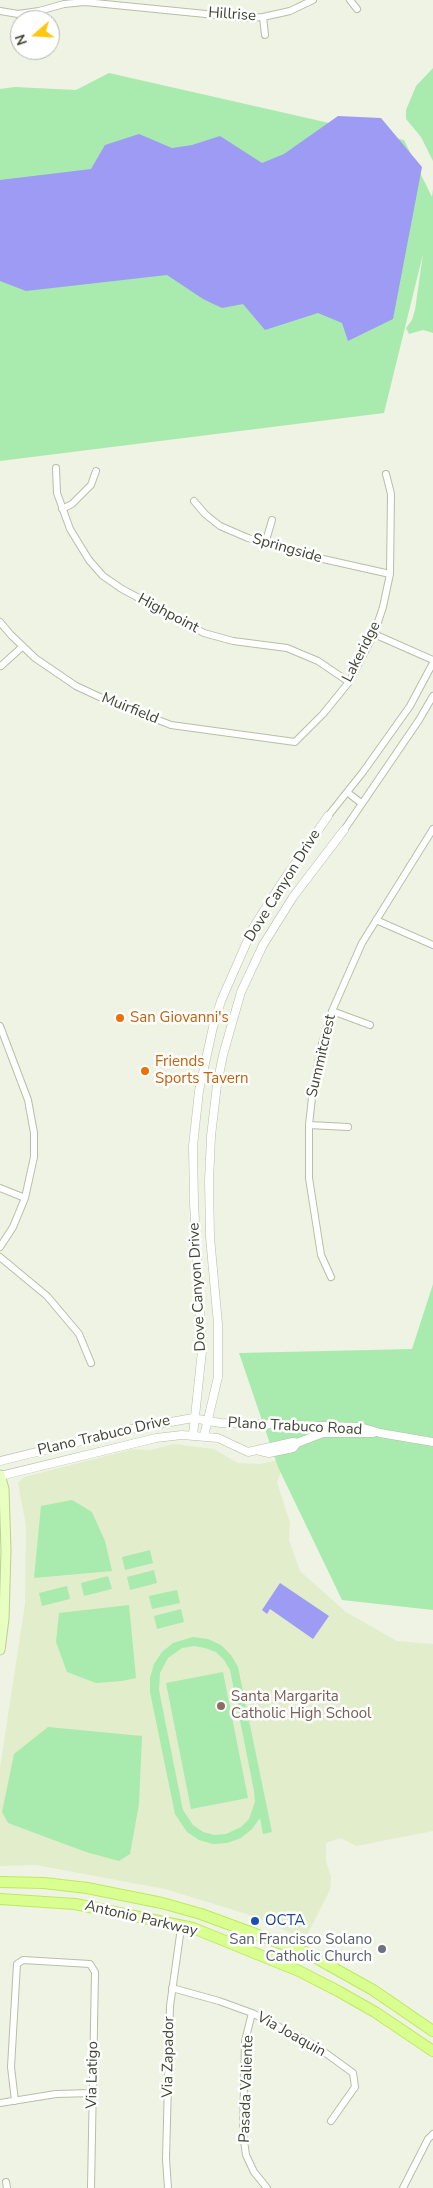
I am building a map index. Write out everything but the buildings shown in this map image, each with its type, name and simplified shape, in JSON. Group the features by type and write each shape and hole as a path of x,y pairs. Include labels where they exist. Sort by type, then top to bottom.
{"main road":[{"path":"0,1476 4,1489 6,1550 4,1619 0,1650"},
{"name":"Antonio Parkway","path":"0,1882 44,1883 87,1888 148,1900 201,1914 307,1953 373,1990 433,2031"},
{"name":"Antonio Parkway","path":"0,1899 75,1904 181,1928 193,1928 299,1971 375,2012 433,2051"}],"street":[{"name":"Hillrise","path":"0,11 18,14 85,2 246,18 263,17 290,11 313,0"},
{"path":"350,0 357,9"},
{"path":"263,17 265,35"},
{"name":"Highpoint","path":"56,468 57,493 70,529 89,560 103,576 122,589 204,633 233,641 287,648 318,661 348,682"},
{"path":"62,509 81,496 91,485 96,471"},
{"name":"Lakeridge","path":"284,741 295,742 323,714 348,682 374,634 383,607 390,574 391,494 386,474"},
{"name":"Springside","path":"194,501 205,514 220,526 266,544 390,574"},
{"path":"266,544 272,520"},
{"name":"Muirfield","path":"0,622 22,647 76,686 137,713 171,725 284,741"},
{"path":"374,634 433,661"},
{"path":"2,666 22,647"},
{"name":"Dove Canyon Drive","path":"193,1435 202,1351 194,1212 193,1146 199,1090 221,1000 253,928 328,816 410,706 433,661"},
{"name":"Dove Canyon Drive","path":"204,1436 218,1377 215,1284 210,1236 211,1136 217,1085 223,1055 241,992 263,945 293,897 344,830 361,802 419,720 433,696"},
{"path":"347,792 361,802"},
{"name":"Summitcrest","path":"331,1277 321,1255 309,1178 309,1125 313,1088 322,1044 332,1011 349,970 376,920 431,838 433,829"},
{"path":"376,920 433,945"},
{"path":"332,1011 370,1025"},
{"path":"0,1026 28,1100 32,1117 34,1157 25,1198 14,1227 0,1247"},
{"path":"309,1125 348,1127"},
{"path":"0,1188 25,1198"},
{"path":"0,1257 47,1296 79,1334 91,1363"},
{"name":"Plano Trabuco Drive","path":"0,1461 126,1430 194,1418 209,1420"},
{"name":"Plano Trabuco Road","path":"209,1420 242,1424 360,1427 380,1433 433,1442"},
{"name":"Plano Trabuco Road","path":"204,1436 218,1438 248,1452 293,1442 297,1443 323,1433 380,1433"},
{"name":"Plano Trabuco Drive","path":"0,1476 156,1438 204,1436"},
{"name":"Via Zapador","path":"168,2188 166,2159 172,1988 181,1928"},
{"name":"Via Latigo","path":"15,2101 10,2067 16,1967 20,1962 90,1964 95,1972 92,2188"},
{"name":"Via Joaquin","path":"172,1988 219,2001 252,2013 316,2046 353,2073 355,2087 331,2121"},
{"name":"Pasada Valiente","path":"252,2013 245,2041 243,2134 246,2155 254,2172 267,2188"},
{"path":"0,2103 56,2094 92,2093"},
{"path":"403,2188 428,2139 433,2134"}],"shaded area":[{"path":"338,116 381,118 422,167 393,319 348,341 342,323 318,313 265,330 243,304 222,308 203,299 167,275 26,291 0,281 0,180 91,169 105,145 139,134 172,148 192,145 220,136 262,163 284,154"},
{"name":"Santa Margarita Catholic High School","path":"174,1444 214,1449 238,1463 259,1464 279,1460 283,1467 277,1482 290,1523 289,1540 300,1571 346,1612 397,1641 433,1644 433,1831 356,1846 341,1838 326,1843 326,1861 331,1877 330,1890 305,1939 247,1914 165,1889 36,1865 0,1866 0,1768 25,1604 26,1526 18,1483 24,1477 134,1449 150,1450"},
{"path":"280,1583 329,1616 313,1639 270,1609 267,1614 262,1610"}],"green space":[{"path":"433,68 433,161 421,137 406,119 406,110 416,86"},
{"path":"109,73 404,140 432,197 433,189 433,333 423,330 409,334 406,328 412,320 415,310 423,254 384,413 0,461 0,89 15,87 76,90"},
{"path":"433,1284 433,1610 342,1600 278,1467 239,1353 412,1349"},
{"path":"72,1500 92,1512 105,1541 112,1571 34,1578 41,1506"},
{"path":"150,1550 153,1563 125,1570 122,1557"},
{"path":"154,1570 157,1583 130,1590 127,1577"},
{"path":"108,1576 112,1589 84,1596 81,1583"},
{"path":"67,1586 70,1599 42,1606 39,1593"},
{"path":"177,1590 180,1603 152,1609 149,1596"},
{"path":"129,1605 136,1678 96,1683 67,1672 56,1642 59,1613"},
{"path":"181,1609 184,1622 157,1629 154,1616"},
{"path":"193,1637 208,1639 221,1645 231,1655 238,1667 272,1832 263,1834 260,1818 252,1829 241,1838 227,1843 213,1844 199,1840 187,1832 175,1814 150,1692 150,1678 154,1664 162,1652 173,1643","holes":["194,1646 216,1652 230,1670 255,1802 249,1819 241,1827 226,1834 214,1835 203,1832 193,1825 183,1810 159,1690 160,1673 168,1658 182,1648"]},
{"path":"223,1672 248,1798 191,1809 166,1683"},
{"path":"48,1727 142,1736 139,1804 130,1854 119,1861 86,1852 8,1823 2,1812 14,1754"}],"place":[{"name":"San Giovanni's","path":"120,1018"},
{"name":"Friends Sports Tavern","path":"145,1071"},
{"name":"Santa Margarita Catholic High School","path":"221,1706"},
{"name":"OCTA","path":"255,1921"},
{"name":"San Francisco Solano Catholic Church","path":"382,1949"}]}
